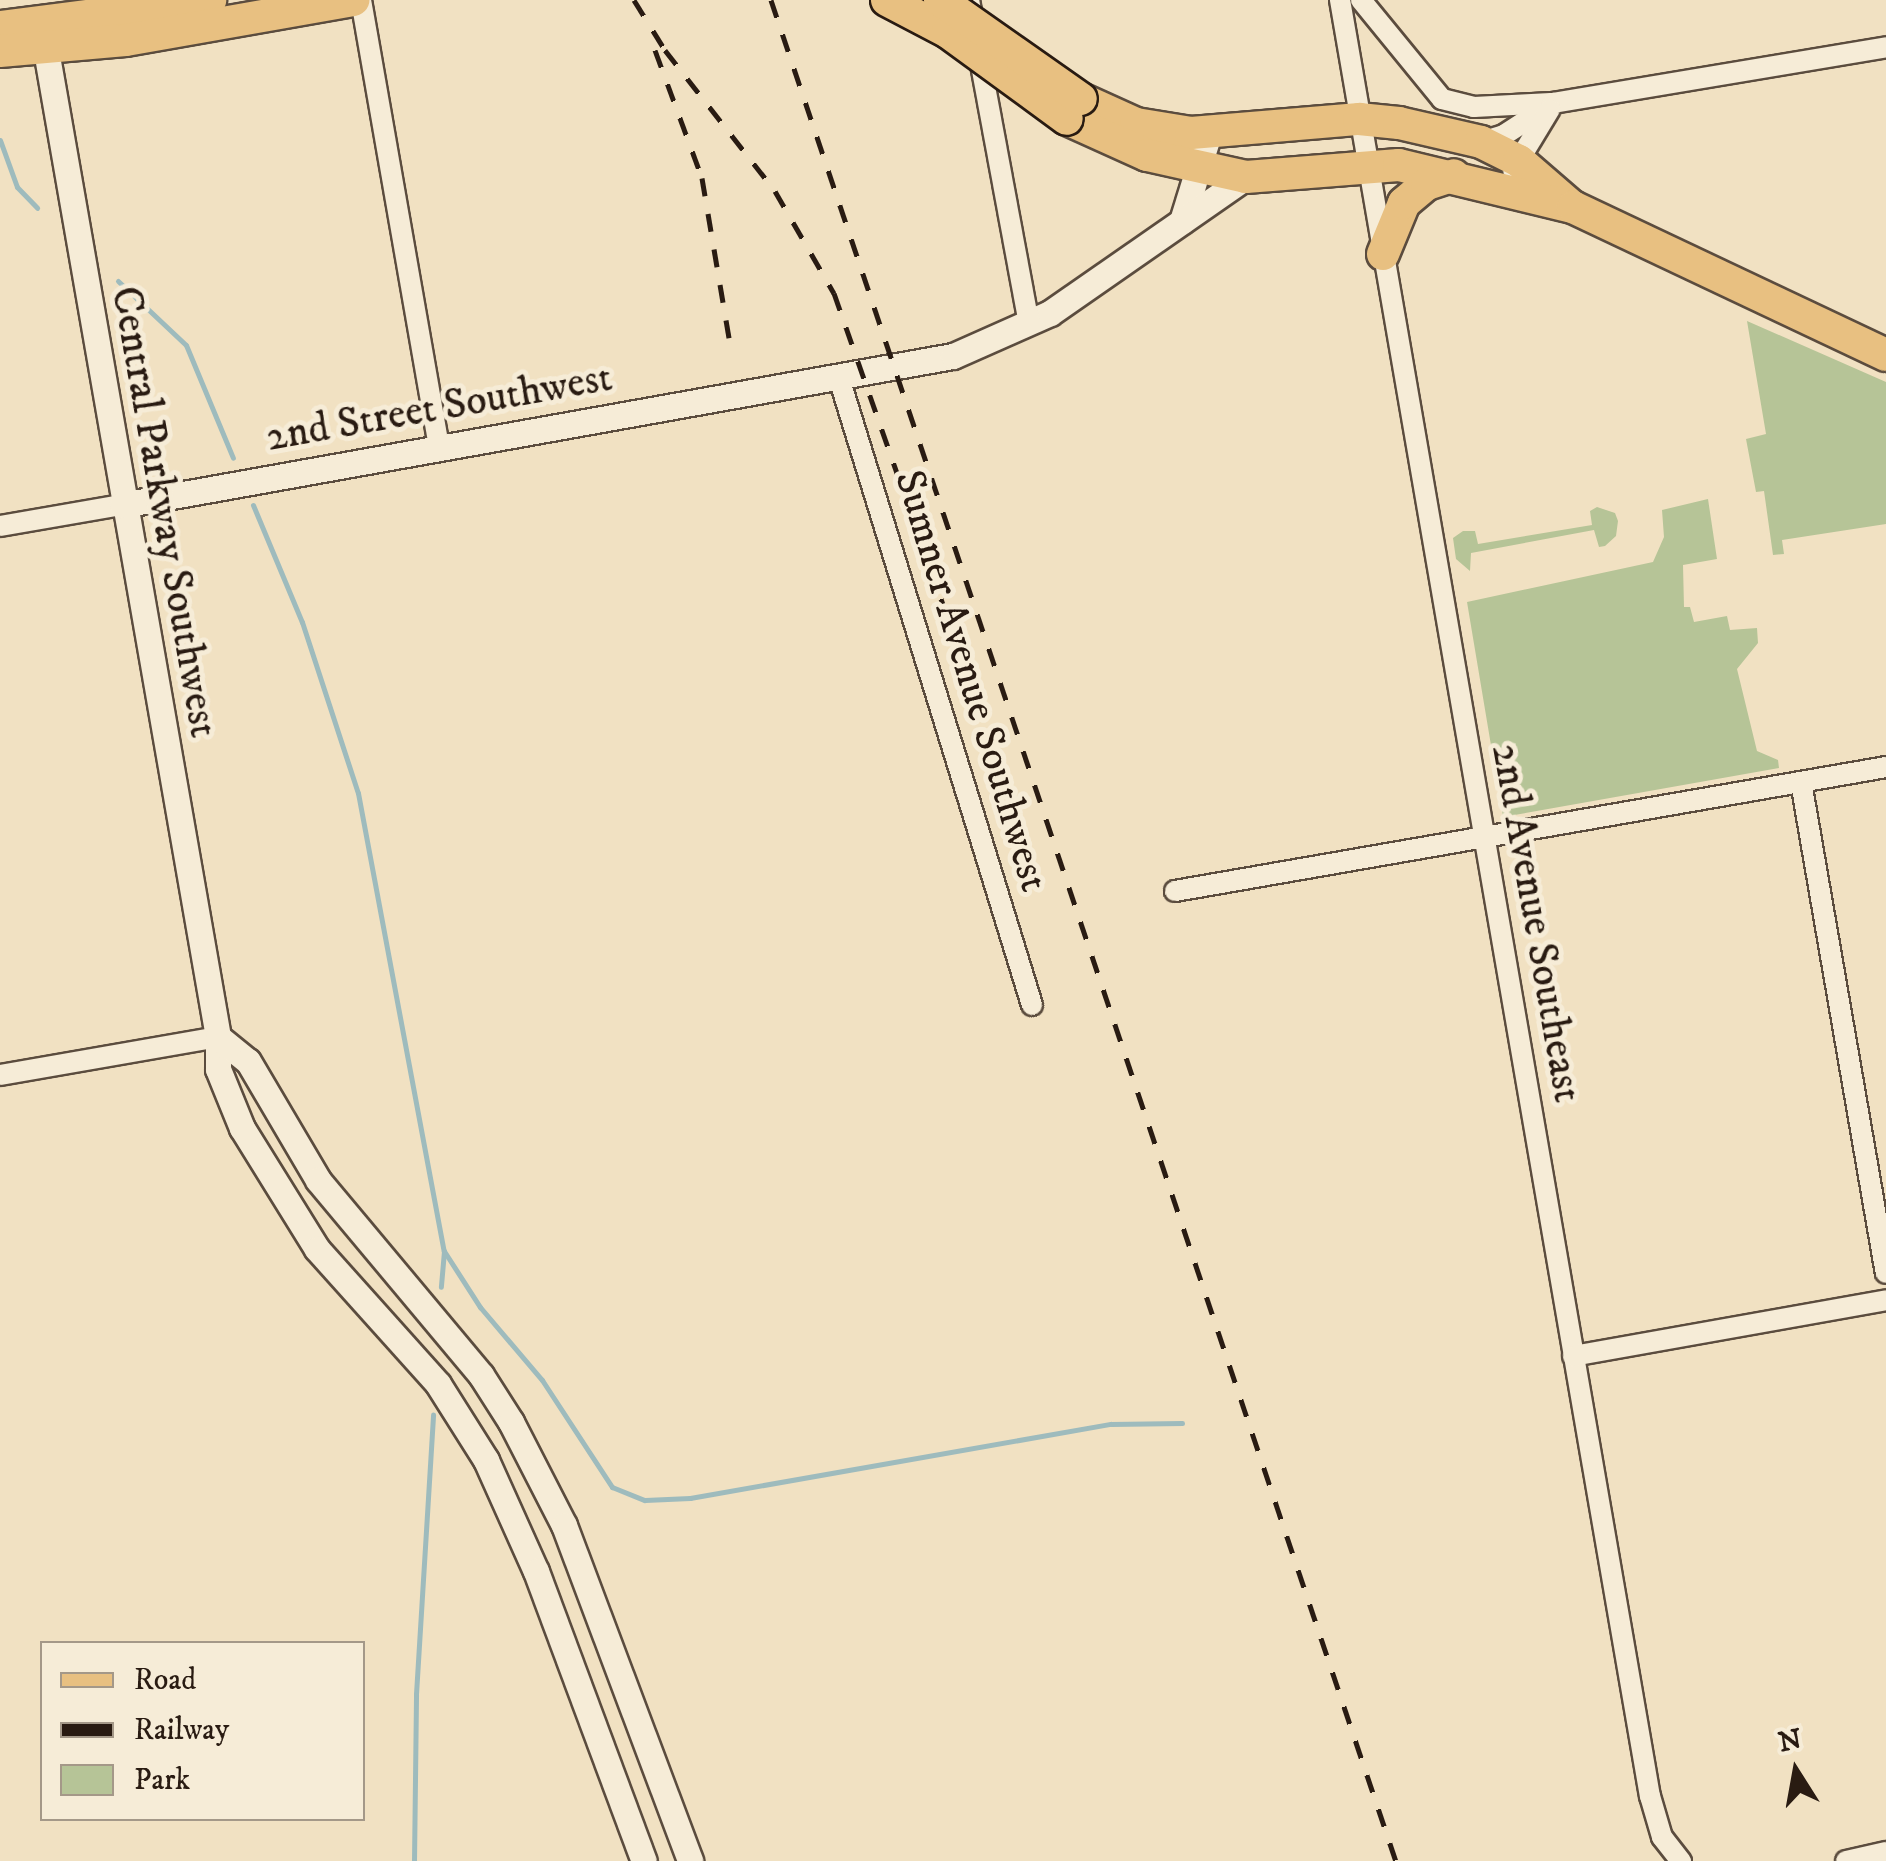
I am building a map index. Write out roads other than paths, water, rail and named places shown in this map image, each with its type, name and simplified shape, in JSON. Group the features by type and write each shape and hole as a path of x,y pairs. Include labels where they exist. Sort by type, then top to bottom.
{"main road":[{"path":"0,27 358,0"},
{"path":"887,0 948,32 1074,109 1136,124 1210,133 1359,119 1481,142 1519,161 1573,207"},
{"path":"940,0 1120,145 1246,178 1367,165 1454,175 1498,190 1573,207 1886,355"},
{"path":"0,51 41,24"},
{"path":"1383,254 1404,202 1426,184 1454,175"}],"street":[{"path":"358,0 439,448"},
{"path":"969,0 1029,326"},
{"name":"2nd Avenue Southeast","path":"1340,0 1650,1796 1677,1858"},
{"path":"1360,0 1442,99 1474,108 1553,103 1886,47"},
{"name":"Central Parkway Southwest","path":"41,24 224,1084 278,1190 317,1248 438,1384 486,1460 536,1572 644,1861"},
{"path":"1481,142 1553,103"},
{"path":"1498,190 1553,103"},
{"path":"1182,221 1210,133"},
{"name":"2nd Street Southwest","path":"0,526 953,356 1029,326 1246,178"},
{"name":"Sumner Avenue Southwest","path":"839,378 1032,1005"},
{"path":"1175,891 1886,767"},
{"path":"1801,782 1886,1273"},
{"path":"0,1075 218,1037 248,1061 318,1180 469,1361 511,1422 564,1524 690,1861"},
{"path":"1573,1356 1886,1300"},
{"path":"1846,1861 1886,1852"}],"waterway":[{"path":"0,140 17,187 37,208"},
{"path":"118,281 186,345 233,458"},
{"path":"253,505 302,622 358,793 444,1251 441,1287"},
{"path":"444,1251 480,1307 542,1380 612,1487 645,1500 690,1498 1111,1424 1182,1423"},
{"path":"414,1861 416,1694 433,1415"}],"railway":[{"path":"634,0 665,50 775,191 834,293 943,605"},
{"path":"771,0 1396,1861"},
{"path":"655,50 702,178 732,355"}]}
